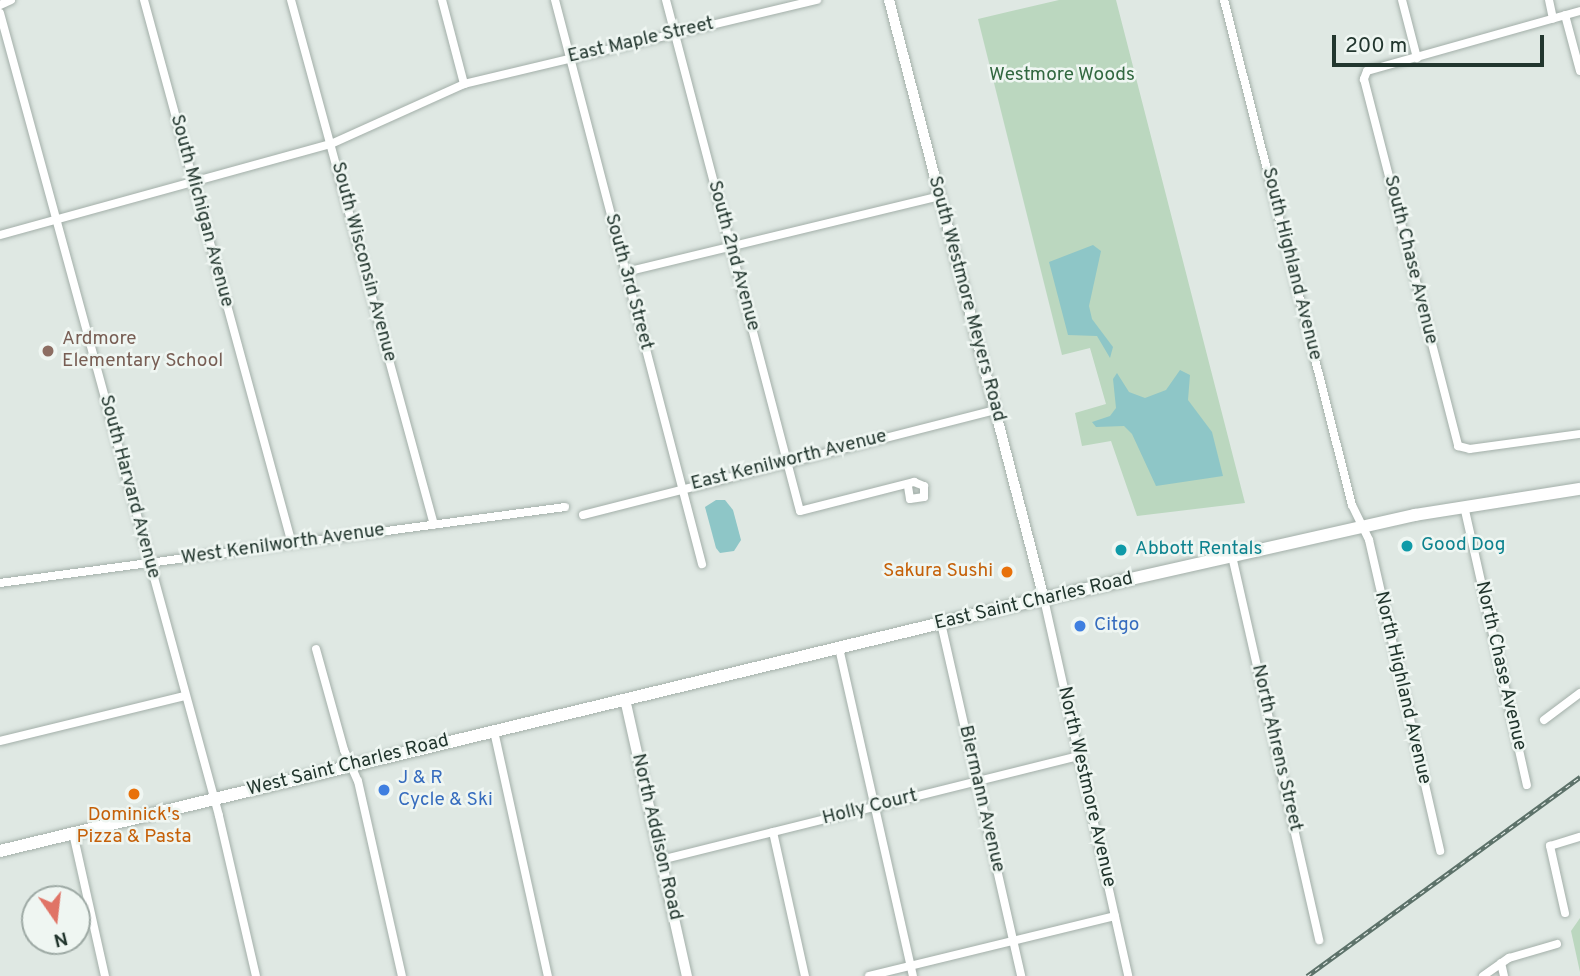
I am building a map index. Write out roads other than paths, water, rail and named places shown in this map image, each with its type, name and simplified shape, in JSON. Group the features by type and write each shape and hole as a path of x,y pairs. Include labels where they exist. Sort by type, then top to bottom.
{"main road":[{"name":"East Saint Charles Road","path":"695,682 1362,526 1464,506 1580,489"},
{"name":"West Saint Charles Road","path":"0,851 695,682"}],"street":[{"path":"0,5 11,0"},
{"name":"South Michigan Avenue","path":"144,0 292,544"},
{"name":"South Wisconsin Avenue","path":"291,0 434,525"},
{"path":"442,0 464,83"},
{"name":"South 3rd Street","path":"555,0 702,564"},
{"name":"South 2nd Avenue","path":"666,0 800,511 908,486"},
{"name":"East Maple Street","path":"0,235 331,145 464,83 817,0"},
{"name":"South Westmore Meyers Road","path":"888,0 1044,599"},
{"name":"South Highland Avenue","path":"1224,0 1352,505 1362,526"},
{"path":"1402,0 1417,58 1580,11"},
{"path":"1549,0 1553,19"},
{"name":"South Harvard Avenue","path":"0,13 214,799 256,976"},
{"path":"1565,15 1580,71"},
{"name":"South Chase Avenue","path":"1417,58 1367,71 1364,79 1460,448 1580,433"},
{"path":"625,272 940,196"},
{"name":"East Kenilworth Avenue","path":"583,515 995,410"},
{"name":"North Chase Avenue","path":"1464,506 1527,785"},
{"name":"West Kenilworth Avenue","path":"1,580 149,563 565,507"},
{"name":"North Highland Avenue","path":"1362,526 1440,851"},
{"name":"North Ahrens Street","path":"1232,556 1319,940"},
{"name":"North Westmore Avenue","path":"1044,599 1128,976"},
{"name":"Biermann Avenue","path":"941,623 1021,976"},
{"path":"839,648 913,976"},
{"path":"316,649 351,765 402,976"},
{"path":"1544,720 1580,693"},
{"path":"0,741 186,696"},
{"name":"North Addison Road","path":"625,699 687,976"},
{"path":"494,730 548,976"},
{"name":"Holly Court","path":"662,860 1079,756"},
{"path":"773,832 806,976"},
{"path":"73,833 105,976"},
{"path":"1565,913 1550,846 1580,837"},
{"path":"869,976 1115,916"},
{"path":"1483,976 1501,962 1557,944"},
{"path":"1501,962 1504,976"}],"water":[{"path":"1093,245 1101,251 1089,306 1092,319 1113,347 1110,358 1097,336 1068,335 1049,262"},
{"path":"1180,370 1190,375 1188,400 1212,432 1223,476 1156,486 1132,434 1124,426 1096,427 1092,422 1110,416 1116,408 1113,379 1117,373 1129,392 1145,398 1166,390"},
{"path":"716,500 725,500 733,510 741,540 734,551 720,553 716,548 705,507"}],"railway":[{"path":"1307,976 1580,777"}],"place":[{"name":"Ardmore Elementary School","path":"48,351"},
{"name":"Good Dog","path":"1407,546"},
{"name":"Abbott Rentals","path":"1121,550"},
{"name":"Sakura Sushi","path":"1007,572"},
{"name":"Citgo","path":"1080,626"},
{"name":"J & R Cycle & Ski","path":"384,790"},
{"name":"Dominick's Pizza & Pasta","path":"134,794"}],"park label":[{"name":"Westmore Woods","path":"1062,76"}]}
